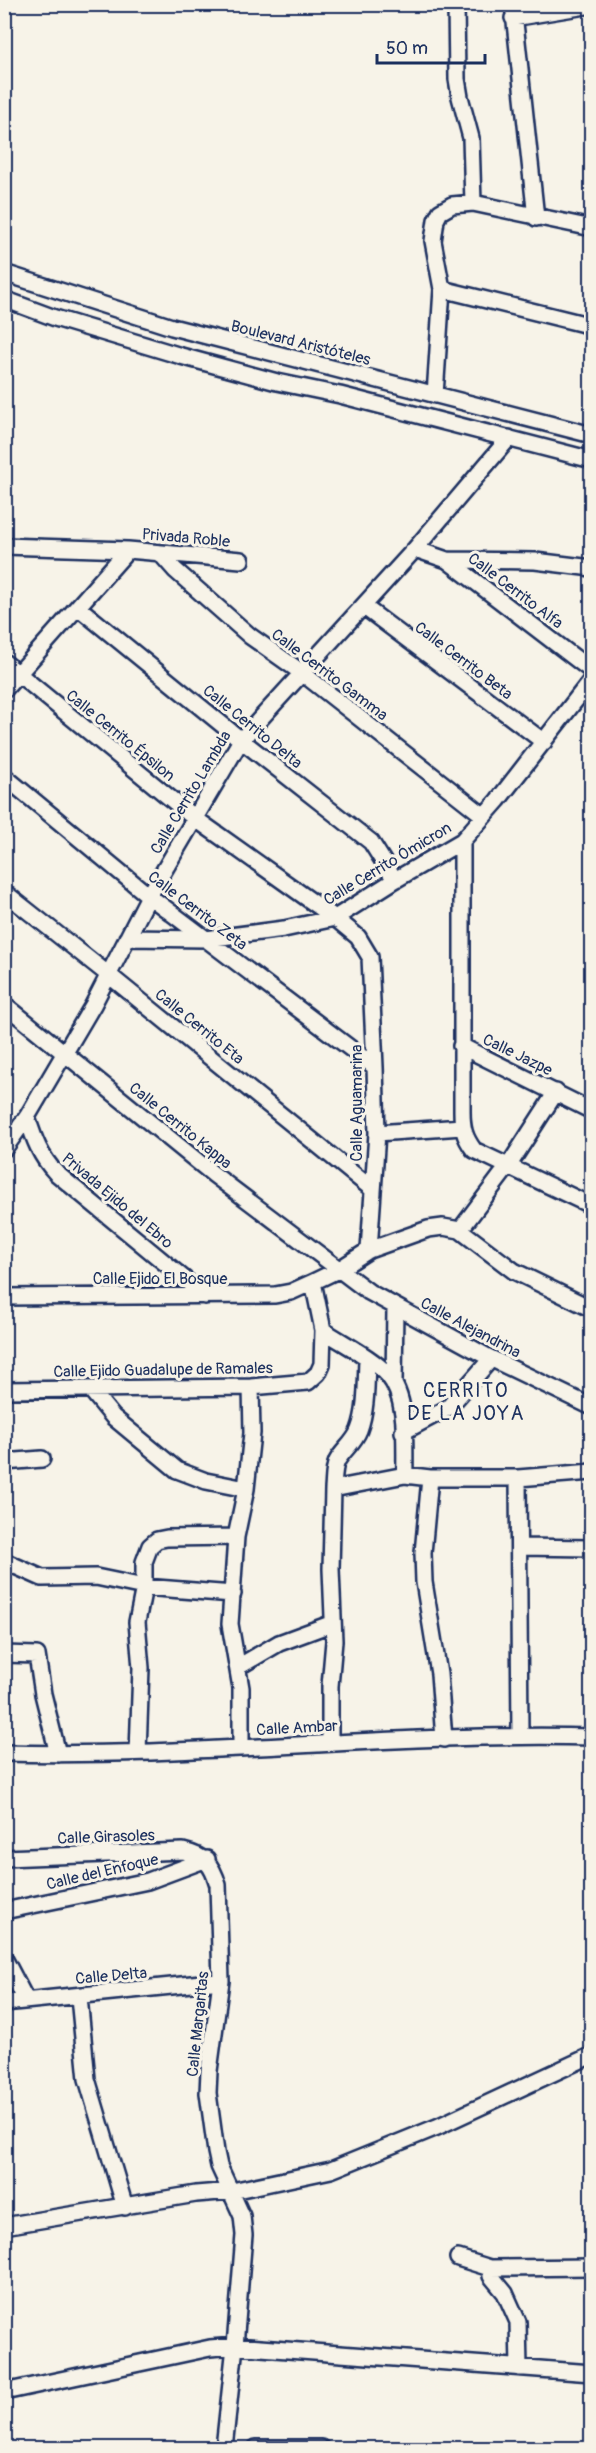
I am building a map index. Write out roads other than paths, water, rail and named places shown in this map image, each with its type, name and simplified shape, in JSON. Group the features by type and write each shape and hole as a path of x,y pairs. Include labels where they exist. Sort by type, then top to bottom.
{"street":[{"path":"456,4 457,79 471,138 473,203"},
{"path":"536,218 513,11 591,5"},
{"path":"435,395 442,289 433,241 436,220 440,212 452,205 473,203 591,228"},
{"name":"Boulevard Aristóteles","path":"4,273 172,327 591,435"},
{"path":"442,289 591,326"},
{"path":"4,299 55,318 192,359 277,382 340,394 591,460"},
{"name":"Calle Cerrito Lambda","path":"4,1149 27,1117 111,976 127,938 149,896 193,817 241,740 415,549 509,438"},
{"name":"Privada Roble","path":"4,546 129,550 241,560"},
{"path":"415,549 447,560 536,561 591,568"},
{"path":"4,690 129,550"},
{"name":"Calle Cerrito Gamma","path":"160,553 175,570 250,636 301,672 484,816"},
{"name":"Calle Cerrito Alfa","path":"447,560 591,670"},
{"name":"Calle Cerrito Beta","path":"363,606 544,742"},
{"name":"Calle Cerrito Delta","path":"79,608 371,842 395,880"},
{"name":"Calle Cerrito Épsilon","path":"4,662 193,817 335,918 358,937 370,957"},
{"name":"Calle Cerrito Ómicron","path":"127,938 206,939 284,929 335,918 462,841 544,742 591,679"},
{"name":"Calle Cerrito Zeta","path":"4,776 149,896 375,1067"},
{"path":"462,841 462,1127 466,1139 474,1150 591,1206"},
{"name":"Calle Cerrito Eta","path":"4,892 111,976 372,1190"},
{"name":"Calle Aguamarina","path":"369,1250 377,1132 370,957"},
{"name":"Calle Cerrito Kappa","path":"4,1004 213,1174 338,1270"},
{"name":"Calle Jazpe","path":"461,1046 591,1111"},
{"path":"556,1092 509,1165 460,1230 514,1271 591,1309"},
{"name":"Privada Ejido del Ebro","path":"27,1117 36,1146 56,1173 205,1296"},
{"path":"377,1132 462,1127"},
{"name":"Calle Ejido El Bosque","path":"4,1297 275,1295 291,1292 314,1282 369,1250 428,1229 443,1227 460,1230"},
{"name":"Calle Alejandrina","path":"338,1270 369,1293 491,1359 591,1407"},
{"path":"314,1282 323,1330 387,1374 394,1384 399,1396 405,1475"},
{"path":"394,1384 395,1307"},
{"name":"Calle Ejido Guadalupe de Ramales","path":"4,1390 250,1387 308,1382 318,1373 322,1364 323,1330"},
{"path":"330,1743 333,1623 331,1569 335,1467 338,1459 349,1448 358,1432 363,1414 367,1359"},
{"path":"403,1432 448,1408 491,1359"},
{"path":"241,1748 241,1688 230,1624 236,1537 246,1489 252,1434 250,1387"},
{"path":"91,1390 113,1417 177,1470 206,1481 246,1489"},
{"path":"4,1462 42,1459"},
{"path":"333,1490 405,1475 430,1478 518,1478 591,1472"},
{"path":"430,1478 423,1553 424,1582 439,1674 444,1739"},
{"path":"518,1478 520,1735"},
{"path":"138,1752 141,1668 137,1622 144,1587 146,1556 150,1546 158,1540 236,1537"},
{"path":"519,1547 591,1548"},
{"path":"4,1561 42,1578 96,1577 144,1587 233,1594"},
{"path":"238,1667 279,1643 333,1623"},
{"path":"4,1654 37,1655 43,1694 58,1754"},
{"name":"Calle Ambar","path":"4,1753 138,1752 520,1735 591,1737"},
{"name":"Calle Girasoles","path":"4,1858 183,1851 198,1854 207,1859"},
{"name":"Calle del Enfoque","path":"4,1911 148,1881 207,1859"},
{"name":"Calle Margaritas","path":"207,1859 215,1872 218,1885 221,1981 208,2093 219,2166 242,2216 244,2235 224,2448"},
{"path":"4,1958 26,2000"},
{"name":"Calle Delta","path":"4,2003 221,1981"},
{"path":"79,1997 87,2079 125,2207"},
{"path":"4,2226 196,2194 232,2191 331,2170 437,2127 591,2055"},
{"path":"458,2258 490,2268 591,2267"},
{"path":"490,2268 491,2276 505,2293 518,2322 519,2368"},
{"path":"4,2392 210,2348 235,2346 591,2373"},
{"path":"256,2448 321,2448"}],"district":[{"name":"CERRITO DE LA JOYA","path":"466,1402"}]}
